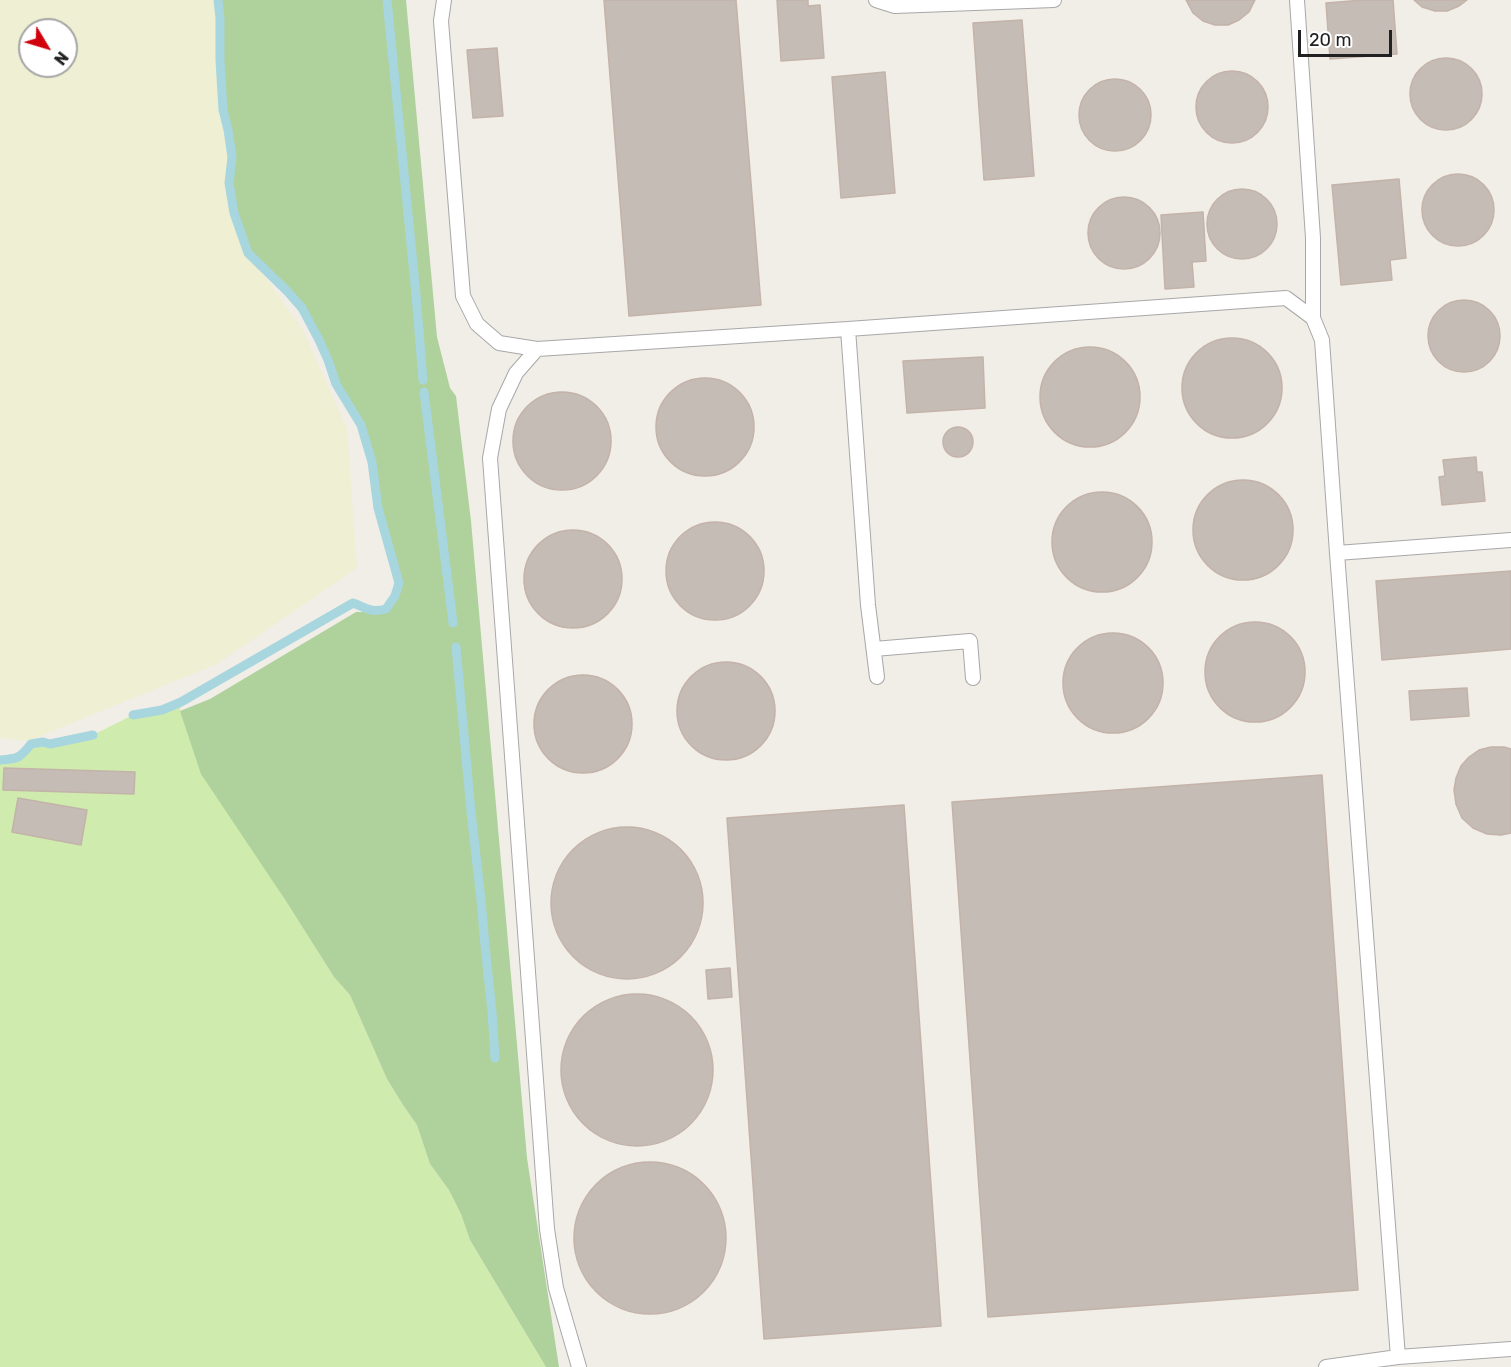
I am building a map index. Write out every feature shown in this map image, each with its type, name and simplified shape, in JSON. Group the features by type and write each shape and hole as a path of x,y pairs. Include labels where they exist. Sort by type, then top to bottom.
{"lane":[{"path":"444,0 441,21 463,296 477,324 499,343 537,350 1286,298 1313,318"},
{"path":"876,0 895,6 1054,0"},
{"path":"1297,0 1313,238 1313,318 1322,340 1398,1357"},
{"path":"848,329 868,605 877,677"},
{"path":"537,350 516,373 499,409 490,458 548,1229 556,1288 579,1367"},
{"path":"1337,553 1511,540"},
{"path":"874,650 970,641 973,678"},
{"path":"1326,1367 1398,1357 1511,1349"}],"green space":[{"path":"0,0 218,0 223,110 232,157 229,183 248,253 303,330 347,429 357,568 217,664 28,741 0,738"},
{"path":"218,0 406,0 437,337 450,388 456,396 471,521 527,1158 559,1367 546,1367 470,1240 449,1190 430,1164 417,1125 387,1079 350,995 334,977 201,774 180,711 210,699 356,612 386,609 395,596 399,583 378,508 372,462 361,425 336,384 328,360 302,308 248,253 234,213 229,183 232,157 223,110"},
{"path":"181,702 180,711 284,898 334,977 350,995 387,1079 417,1125 430,1164 449,1190 470,1240 546,1367 0,1367 0,760 18,757 31,744 43,742 50,744 93,735 133,715 162,710"}],"building":[{"path":"604,0 736,0 761,305 629,316"},
{"path":"777,0 808,0 808,6 820,5 824,58 781,61"},
{"path":"1186,0 1255,0 1249,12 1239,20 1228,25 1215,25 1203,21 1193,13"},
{"path":"1393,0 1397,54 1330,59 1326,3"},
{"path":"1414,0 1467,0 1447,11 1435,11 1422,7"},
{"path":"1022,20 1034,176 984,180 973,23"},
{"path":"497,48 503,116 473,118 467,50"},
{"path":"1446,58 1460,61 1472,68 1479,80 1482,94 1479,108 1472,120 1460,127 1446,130 1432,127 1420,120 1413,108 1410,94 1413,80 1420,68 1432,61"},
{"path":"1232,71 1246,74 1258,81 1265,93 1268,107 1265,121 1258,133 1246,140 1232,143 1218,140 1206,133 1199,121 1196,107 1199,93 1206,81 1218,74"},
{"path":"885,72 895,193 841,198 832,77"},
{"path":"1115,79 1135,85 1145,95 1151,115 1145,135 1135,145 1115,151 1095,145 1085,135 1079,115 1085,95 1095,85"},
{"path":"1458,174 1472,177 1484,184 1491,196 1494,210 1491,224 1484,236 1472,243 1458,246 1444,243 1432,236 1425,224 1422,210 1425,196 1432,184 1444,177"},
{"path":"1399,179 1406,258 1390,260 1392,280 1341,285 1332,185"},
{"path":"1235,189 1249,189 1262,195 1271,204 1277,217 1275,237 1267,249 1249,259 1235,259 1222,253 1213,244 1207,231 1207,217 1213,204 1222,195"},
{"path":"1117,197 1131,197 1150,207 1160,226 1160,240 1150,259 1131,269 1117,269 1098,259 1088,240 1088,226 1098,207"},
{"path":"1203,212 1206,261 1192,262 1194,287 1165,289 1161,215"},
{"path":"1464,300 1478,303 1490,310 1497,322 1500,336 1497,350 1490,362 1478,369 1464,372 1450,369 1438,362 1431,350 1428,336 1431,322 1438,310 1450,303"},
{"path":"1232,338 1251,342 1268,352 1278,369 1282,388 1278,407 1268,424 1251,434 1232,438 1213,434 1196,424 1186,407 1182,388 1186,369 1196,352 1213,342"},
{"path":"1090,347 1109,351 1126,361 1136,378 1140,397 1136,416 1126,433 1109,443 1090,447 1071,443 1054,433 1044,416 1040,397 1044,378 1054,361 1071,351"},
{"path":"983,357 985,408 907,413 903,361"},
{"path":"705,378 724,381 740,392 751,408 754,427 751,446 740,462 724,473 705,476 686,473 670,462 659,446 656,427 659,408 670,392 686,381"},
{"path":"562,392 581,395 597,406 608,422 611,441 608,460 597,476 581,487 562,490 543,487 527,476 516,460 513,441 516,422 527,406 543,395"},
{"path":"958,427 969,431 973,442 969,453 958,457 947,453 943,442 947,431"},
{"path":"1476,457 1477,472 1482,472 1485,501 1442,505 1439,477 1445,476 1443,460"},
{"path":"1243,480 1262,484 1279,494 1289,511 1293,530 1289,549 1279,566 1262,576 1243,580 1224,576 1207,566 1197,549 1193,530 1197,511 1207,494 1224,484"},
{"path":"1102,492 1121,496 1138,506 1148,523 1152,542 1148,561 1138,578 1121,588 1102,592 1083,588 1066,578 1056,561 1052,542 1056,523 1066,506 1083,496"},
{"path":"715,522 734,525 750,536 761,552 764,571 761,590 750,606 734,617 715,620 696,617 680,606 669,590 666,571 669,552 680,536 696,525"},
{"path":"573,530 592,533 608,544 619,560 622,579 619,598 608,614 592,625 573,628 554,625 538,614 527,598 524,579 527,560 538,544 554,533"},
{"path":"1511,571 1511,649 1382,660 1376,581"},
{"path":"1255,622 1274,626 1291,636 1301,653 1305,672 1301,691 1291,708 1274,718 1255,722 1236,718 1219,708 1209,691 1205,672 1209,653 1219,636 1236,626"},
{"path":"1113,633 1132,637 1149,647 1159,664 1163,683 1159,702 1149,719 1132,729 1113,733 1094,729 1077,719 1067,702 1063,683 1067,664 1077,647 1094,637"},
{"path":"726,662 745,665 761,676 772,692 775,711 772,730 761,746 745,757 726,760 707,757 691,746 680,730 677,711 680,692 691,676 707,665"},
{"path":"583,675 602,678 618,689 629,705 632,724 629,743 618,759 602,770 583,773 564,770 548,759 537,743 534,724 537,705 548,689 564,678"},
{"path":"1467,688 1469,716 1411,720 1409,691"},
{"path":"1491,747 1511,749 1511,833 1501,835 1487,834 1473,828 1462,818 1456,804 1454,790 1461,766 1479,750"},
{"path":"4,768 135,772 134,794 3,790"},
{"path":"1322,775 1358,1290 988,1317 952,802"},
{"path":"18,798 87,810 81,845 12,832"},
{"path":"904,805 941,1326 764,1339 727,818"},
{"path":"627,827 656,833 681,849 697,874 703,903 697,932 681,957 656,973 627,979 598,973 573,957 557,932 551,903 557,874 573,849 598,833"},
{"path":"730,968 732,997 708,999 706,970"},
{"path":"637,994 666,1000 691,1016 707,1041 713,1070 707,1099 691,1124 666,1140 637,1146 608,1140 583,1124 567,1099 561,1070 567,1041 583,1016 608,1000"},
{"path":"650,1162 679,1168 704,1184 720,1209 726,1238 720,1267 704,1292 679,1308 650,1314 621,1308 596,1292 580,1267 574,1238 580,1209 596,1184 621,1168"}],"waterway":[{"path":"133,715 162,710 181,702 353,603 372,610 386,609 395,596 399,583 378,508 372,462 361,425 336,384 328,360 302,308 248,253 234,213 229,183 232,157 223,110 218,0"},
{"path":"387,0 423,380"},
{"path":"424,392 453,623"},
{"path":"456,647 495,1058"},
{"path":"0,760 18,757 31,744 43,742 50,744 93,735"}]}
